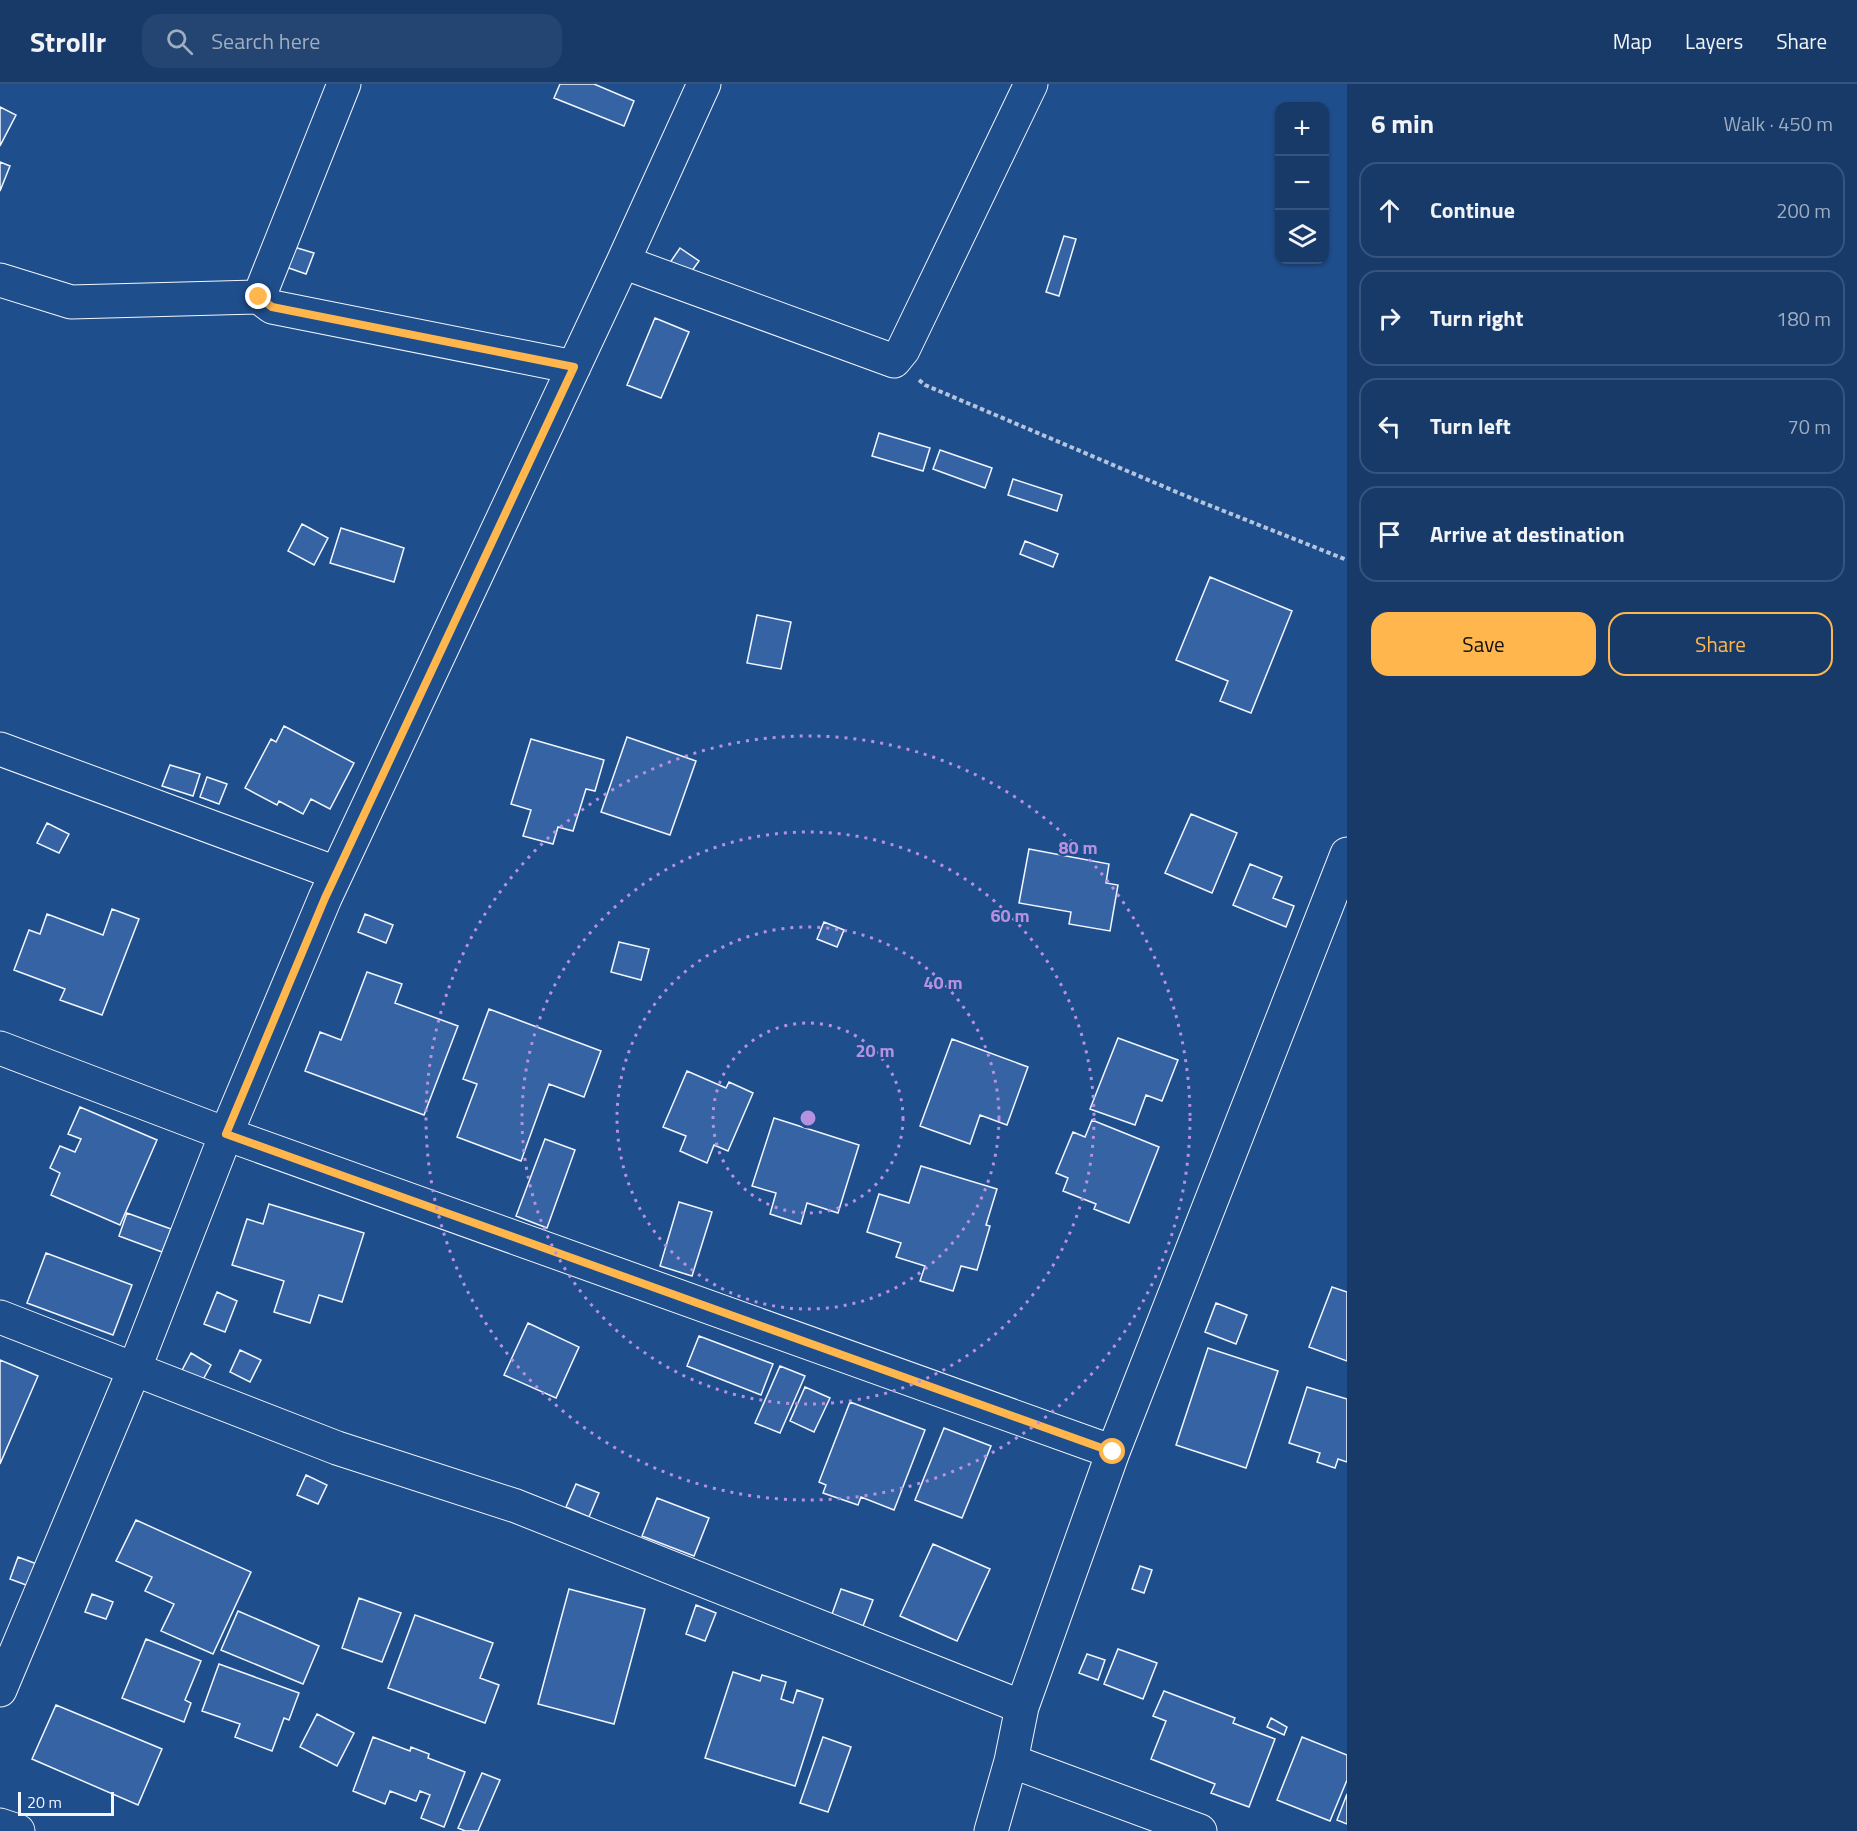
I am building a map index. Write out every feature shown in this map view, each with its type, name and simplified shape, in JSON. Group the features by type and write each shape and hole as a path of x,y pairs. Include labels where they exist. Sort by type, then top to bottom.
{"street":[{"path":"259,297 344,84"},
{"path":"0,1690 134,1370 226,1134 336,873 623,262 704,84"},
{"path":"623,262 894,362 903,350 1024,86"},
{"path":"0,280 71,302 259,297 272,307 574,367"},
{"path":"0,749 336,873"},
{"path":"991,1831 1011,1761 1022,1707 1113,1452 1347,854"},
{"path":"0,1048 226,1134 1113,1452"},
{"path":"0,1317 337,1448 516,1506 1022,1707"},
{"path":"1011,1761 1200,1831"},
{"path":"0,1825 18,1831"}],"path":[{"path":"894,362 925,385 1186,496 1347,560"}],"building":[{"path":"560,84 594,84 634,101 624,126 554,98"},
{"path":"0,107 16,115 0,146"},
{"path":"0,162 10,166 0,191"},
{"path":"1064,236 1076,239 1059,296 1046,292"},
{"path":"294,247 314,253 306,274 286,267"},
{"path":"680,248 699,261 686,279 667,267"},
{"path":"655,318 689,332 661,398 627,385"},
{"path":"879,433 930,448 923,471 872,456"},
{"path":"940,450 992,468 985,488 933,469"},
{"path":"1013,479 1062,495 1057,511 1008,495"},
{"path":"302,524 328,538 314,565 288,551"},
{"path":"341,528 404,548 394,582 330,563"},
{"path":"1025,541 1058,554 1053,567 1020,554"},
{"path":"1210,577 1292,611 1251,713 1220,701 1228,681 1176,660"},
{"path":"757,615 791,622 781,669 747,663"},
{"path":"284,726 354,763 330,809 311,799 303,814 279,801 277,805 245,788 271,739 276,742"},
{"path":"627,737 696,761 670,835 601,812"},
{"path":"531,739 604,760 595,791 586,789 573,831 558,827 553,844 523,836 531,810 511,804"},
{"path":"170,765 200,774 193,796 162,786"},
{"path":"207,777 227,784 219,804 200,797"},
{"path":"1191,814 1237,833 1212,893 1165,873"},
{"path":"47,823 69,834 59,853 37,843"},
{"path":"1029,849 1109,864 1106,883 1118,885 1110,931 1069,924 1071,912 1019,903"},
{"path":"1250,864 1282,877 1273,898 1294,906 1286,927 1233,905"},
{"path":"112,909 139,919 102,1015 60,1000 65,989 14,970 29,930 40,934 47,914 103,935"},
{"path":"365,914 393,925 386,943 358,932"},
{"path":"824,922 844,930 837,947 817,939"},
{"path":"619,942 649,949 641,980 611,972"},
{"path":"367,972 402,984 395,1003 458,1026 424,1115 305,1071 320,1032 341,1040"},
{"path":"489,1009 601,1051 584,1097 549,1084 521,1161 457,1137 477,1084 463,1079"},
{"path":"1118,1038 1178,1060 1162,1101 1146,1095 1135,1125 1090,1109"},
{"path":"952,1039 1028,1067 1007,1125 980,1115 970,1144 920,1126"},
{"path":"687,1071 726,1088 729,1082 753,1093 728,1151 714,1145 707,1163 680,1151 686,1136 663,1127"},
{"path":"80,1107 157,1140 120,1225 51,1195 60,1173 50,1168 60,1146 75,1152 81,1139 68,1134"},
{"path":"774,1118 859,1145 838,1213 807,1203 801,1224 770,1214 776,1193 752,1186"},
{"path":"1092,1120 1159,1147 1129,1223 1094,1209 1096,1204 1063,1191 1068,1178 1056,1173 1073,1132 1085,1137"},
{"path":"545,1139 575,1150 547,1228 516,1216"},
{"path":"921,1166 997,1189 986,1225 990,1226 977,1270 961,1266 953,1291 920,1281 925,1266 896,1257 901,1243 867,1232 879,1194 909,1203"},
{"path":"679,1202 712,1212 692,1276 660,1266"},
{"path":"269,1204 364,1233 342,1302 319,1295 310,1323 274,1312 284,1281 232,1265 247,1219 263,1224"},
{"path":"127,1213 171,1229 162,1252 119,1236"},
{"path":"46,1253 132,1285 113,1335 27,1303"},
{"path":"1332,1287 1347,1292 1347,1361 1309,1347"},
{"path":"217,1292 237,1301 225,1332 204,1324"},
{"path":"1216,1303 1247,1315 1236,1344 1205,1332"},
{"path":"528,1323 579,1347 556,1398 504,1375"},
{"path":"699,1336 773,1364 761,1395 687,1366"},
{"path":"1208,1348 1278,1371 1246,1468 1176,1445"},
{"path":"240,1350 261,1360 250,1382 230,1372"},
{"path":"191,1353 211,1365 199,1387 179,1376"},
{"path":"0,1360 38,1376 0,1464"},
{"path":"780,1366 805,1376 780,1433 755,1423"},
{"path":"805,1387 830,1398 814,1432 790,1421"},
{"path":"1307,1387 1347,1399 1347,1462 1338,1459 1335,1468 1317,1462 1320,1453 1289,1443"},
{"path":"850,1402 925,1430 894,1510 861,1497 858,1505 823,1493 826,1485 819,1482"},
{"path":"944,1428 991,1446 962,1518 915,1500"},
{"path":"306,1475 327,1485 318,1504 297,1495"},
{"path":"576,1484 599,1493 589,1517 566,1507"},
{"path":"657,1498 709,1518 694,1556 642,1536"},
{"path":"136,1520 251,1572 213,1654 161,1631 174,1604 145,1591 152,1577 116,1561"},
{"path":"933,1544 990,1569 957,1641 900,1616"},
{"path":"18,1557 45,1567 37,1589 10,1579"},
{"path":"1140,1566 1152,1570 1144,1593 1132,1589"},
{"path":"569,1589 645,1609 614,1724 538,1704"},
{"path":"841,1589 873,1600 863,1626 832,1614"},
{"path":"92,1594 113,1602 106,1619 85,1612"},
{"path":"359,1598 401,1613 382,1662 342,1648"},
{"path":"696,1605 716,1613 705,1641 686,1634"},
{"path":"238,1611 319,1646 303,1684 221,1650"},
{"path":"415,1615 493,1643 480,1678 499,1685 485,1723 388,1688"},
{"path":"146,1639 201,1661 185,1700 191,1703 184,1722 122,1698"},
{"path":"1118,1649 1157,1663 1143,1699 1104,1684"},
{"path":"1087,1654 1105,1660 1098,1680 1079,1673"},
{"path":"219,1664 299,1693 289,1720 284,1718 272,1751 235,1737 240,1724 202,1711"},
{"path":"733,1672 760,1681 762,1675 786,1682 781,1699 793,1703 797,1690 823,1699 795,1786 705,1758"},
{"path":"1164,1691 1235,1718 1233,1723 1275,1739 1249,1807 1211,1793 1215,1784 1151,1759 1166,1721 1153,1716"},
{"path":"56,1705 162,1749 138,1805 32,1759"},
{"path":"317,1714 354,1733 337,1766 300,1747"},
{"path":"1271,1718 1287,1727 1284,1735 1267,1727"},
{"path":"373,1737 410,1751 411,1747 429,1754 428,1758 465,1772 444,1827 421,1818 430,1795 420,1791 416,1801 390,1791 385,1804 353,1791"},
{"path":"823,1737 851,1747 828,1812 800,1803"},
{"path":"1302,1737 1347,1755 1347,1780 1330,1821 1277,1800"},
{"path":"482,1773 500,1780 478,1831 465,1831 458,1828"},
{"path":"1347,1794 1347,1824 1337,1820"}],"route":[{"path":"259,297 272,307 574,367 325,898 226,1134 1113,1452"}]}
